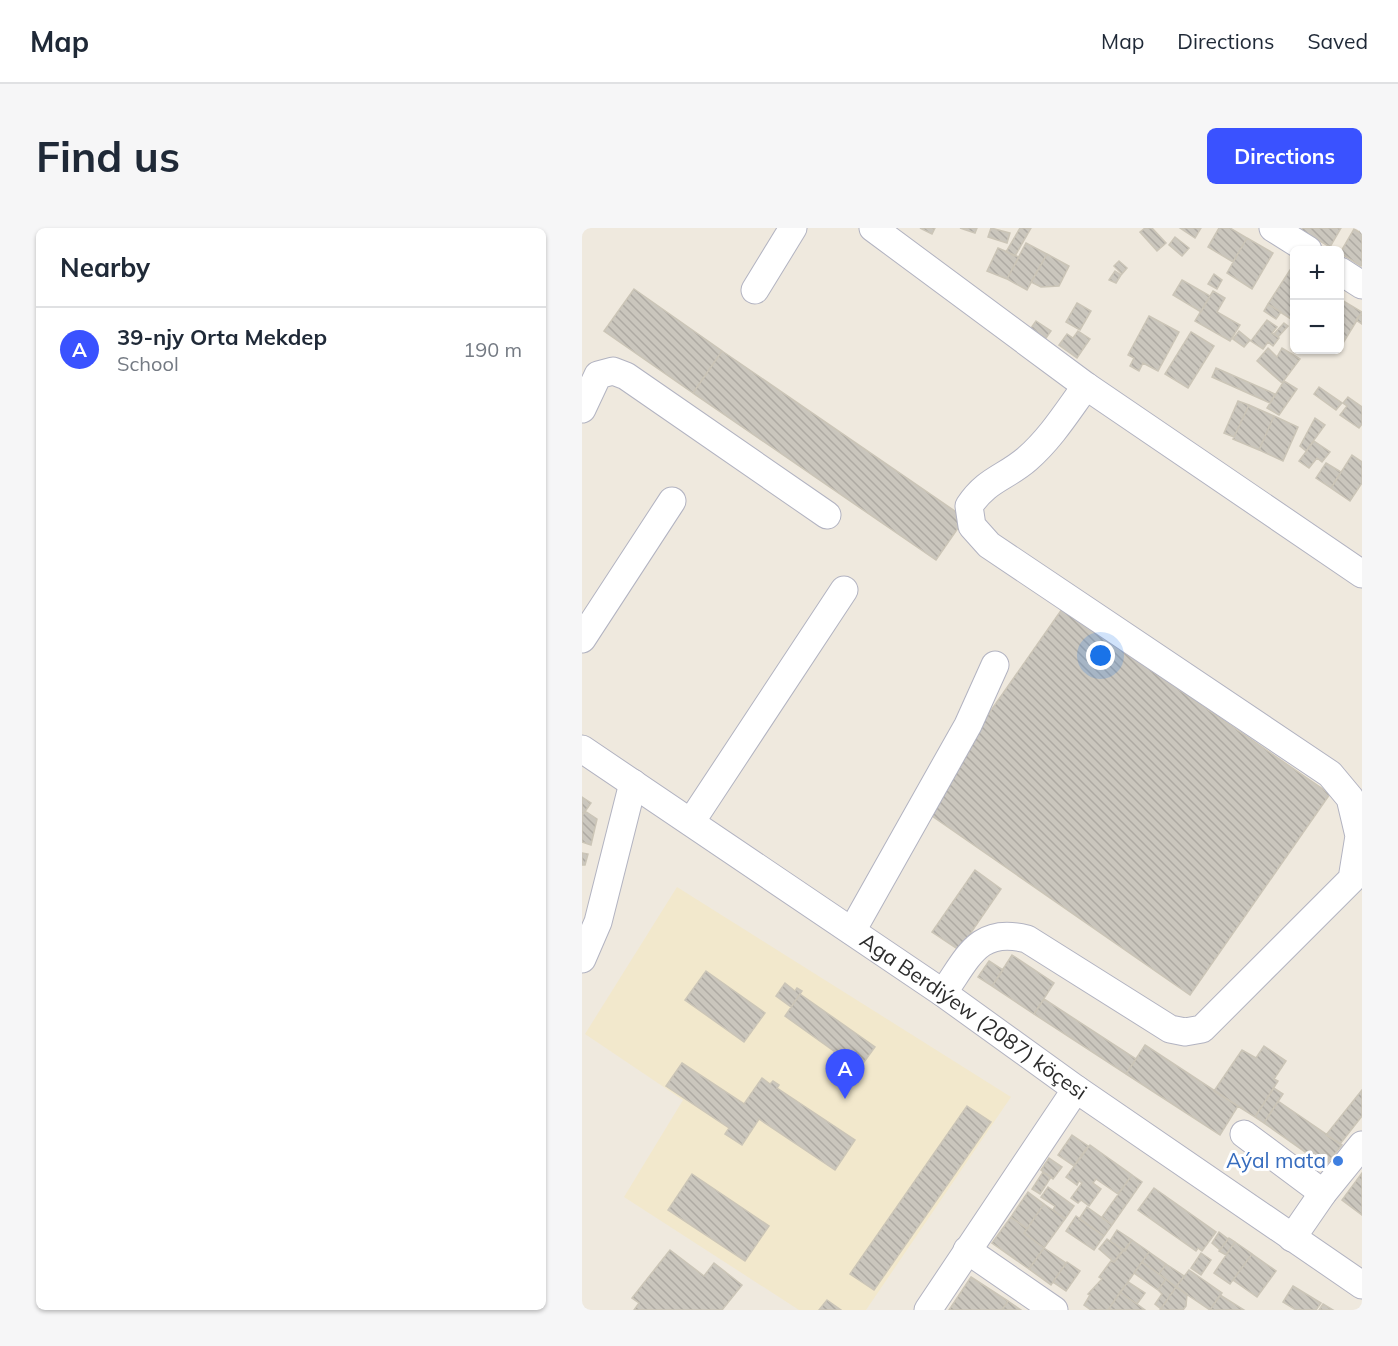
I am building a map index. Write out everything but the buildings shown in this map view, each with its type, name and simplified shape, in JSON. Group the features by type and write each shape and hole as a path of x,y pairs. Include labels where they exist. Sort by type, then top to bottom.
{"street":[{"path":"755,290 792,228"},
{"path":"873,228 1086,386 1362,574"},
{"path":"1273,228 1302,246"},
{"path":"1344,274 1362,285"},
{"path":"582,409 598,375 613,371 626,376 827,515"},
{"path":"943,993 977,945 1001,934 1014,935 1027,939 1170,1029 1185,1032 1202,1029 1352,879 1359,836 1350,798 1330,774 989,545 972,526 969,506 981,488 1025,461 1051,435 1086,386"},
{"path":"582,639 672,501"},
{"path":"691,822 773,701 844,590"},
{"path":"852,931 968,724 995,665"},
{"name":"Aga Berdiýew (2087) köçesi","path":"582,749 943,993 1076,1089 1362,1286"},
{"path":"583,954 598,922 633,783"},
{"path":"928,1310 1076,1089"},
{"path":"1244,1134 1323,1193"},
{"path":"1292,1238 1323,1193 1362,1145"},
{"path":"967,1250 1054,1310"}],"shaded area":[{"path":"677,887 1011,1097 866,1310 799,1310 624,1197 683,1100 585,1034"}],"place":[{"name":"39-njy Orta Mekdep","path":"845,1099"},
{"name":"Aýal mata","path":"1338,1161"}]}
